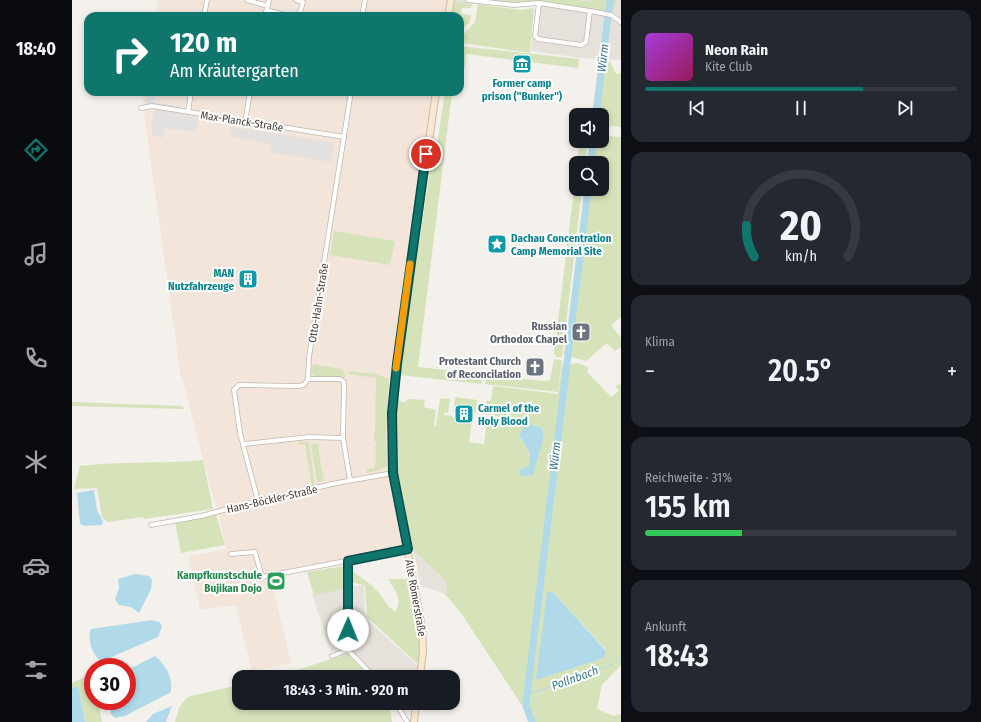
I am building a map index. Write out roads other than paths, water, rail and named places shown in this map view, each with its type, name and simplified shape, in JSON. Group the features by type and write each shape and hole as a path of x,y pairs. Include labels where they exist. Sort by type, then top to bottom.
{"main road":[{"path":"449,12 451,0"},
{"name":"Alte Römerstraße","path":"421,670 423,651 422,628 393,473 392,435 396,376 412,248 435,96"},
{"path":"414,722 415,710"}],"street":[{"path":"205,12 207,0"},
{"path":"247,0 278,12"},
{"path":"266,12 269,0"},
{"path":"296,0 303,2 300,12"},
{"path":"363,12 366,0"},
{"path":"468,0 514,5 539,3 590,10 608,14 621,22"},
{"path":"539,3 535,36 538,39 581,45 586,42 590,10"},
{"path":"188,112 190,96"},
{"path":"245,122 249,96"},
{"name":"Otto-Hahn-Straße","path":"308,379 309,357 350,96"},
{"name":"Max-Planck-Straße","path":"141,108 152,106 344,137"},
{"path":"258,500 237,418 233,392 239,385 298,386 304,385 308,379 340,379 344,382 343,438 350,480"},
{"path":"244,444 305,437 343,438"},
{"name":"Hans-Böckler-Straße","path":"150,525 201,516 258,500 350,480 393,473"},
{"path":"231,554 255,552 262,577 408,549"},
{"path":"348,561 348,650 367,670"},
{"path":"332,656 348,650"},
{"path":"400,710 407,722"}],"water":[{"path":"532,425 542,428 544,436 533,475 522,476 518,471 529,466 530,453 519,435 524,427"},
{"path":"94,490 97,510 103,521 102,525 85,526 80,524 77,493"},
{"path":"135,574 149,576 152,580 151,589 139,613 131,607 119,605 115,600 119,588 118,579"},
{"path":"547,592 553,592 606,651 604,658 536,680"},
{"path":"152,620 159,622 162,626 158,637 109,658 97,658 96,656 90,642 91,629"},
{"path":"155,656 165,667 170,676 171,692 125,716 115,718 111,714 110,710 136,710 136,666"},
{"path":"76,686 79,690 85,722 72,722 72,688"},
{"path":"172,706 166,722 146,722 153,714"}],"waterway":[{"name":"Würm","path":"597,108 610,0"},
{"name":"Würm","path":"592,148 592,156"},
{"name":"Würm","path":"532,722 526,706 527,695 587,196"},
{"name":"Pollnbach","path":"527,695 611,665 621,657"}],"place":[{"name":"Former camp prison (\"Bunker\")","path":"522,64"},
{"name":"Dachau Concentration Camp Memorial Site","path":"497,244"},
{"name":"MAN Nutzfahrzeuge","path":"248,279"},
{"name":"Russian Orthodox Chapel","path":"581,332"},
{"name":"Protestant Church of Reconcilation","path":"535,367"},
{"name":"Carmel of the Holy Blood","path":"464,414"},
{"name":"Kampfkunstschule Bujikan Dojo","path":"276,581"}]}
